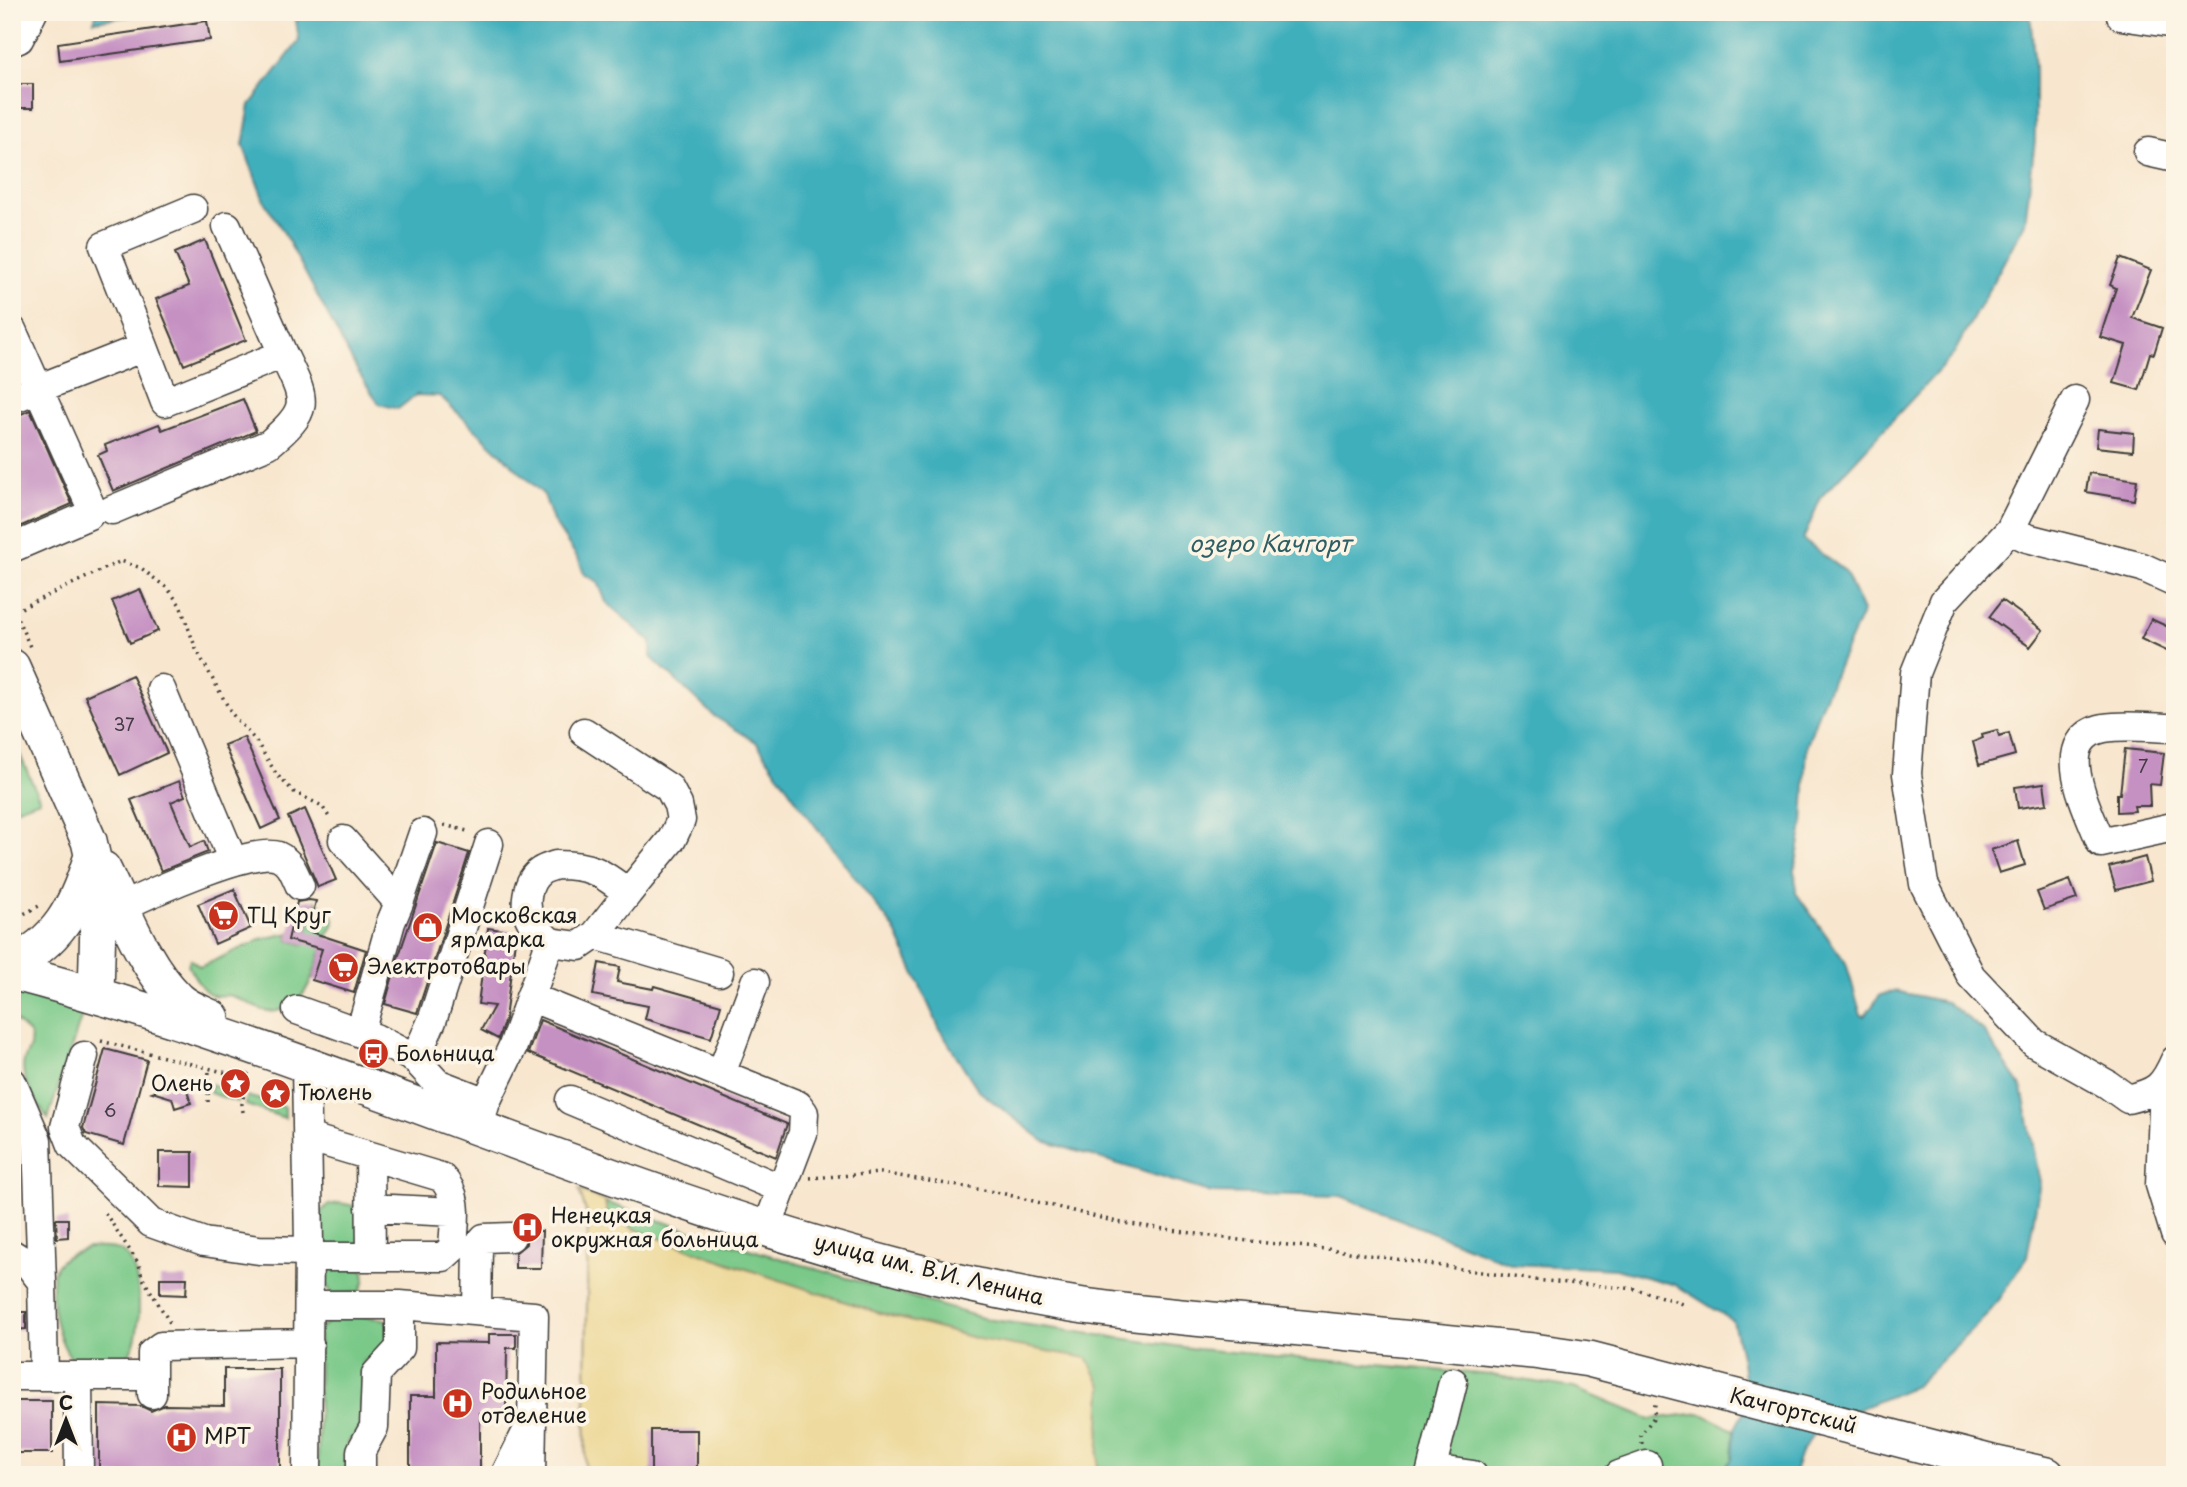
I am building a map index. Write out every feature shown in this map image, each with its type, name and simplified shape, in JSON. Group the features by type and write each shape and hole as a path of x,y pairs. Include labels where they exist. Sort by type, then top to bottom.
{"main road":[{"path":"12,667 91,848 138,940 164,983 190,1008 274,1046 306,1064"},
{"path":"12,963 43,946 59,930 84,884 91,848"},
{"path":"91,848 99,885 103,996"},
{"path":"103,996 129,976 138,940"},
{"path":"12,972 103,996 306,1064"},
{"name":"улица им. В.И. Ленина","path":"306,1064 482,1115 583,1167 767,1228 832,1249 993,1290 1084,1306 1533,1351 1589,1359 1661,1378"},
{"name":"Качгортский","path":"1661,1378 2047,1475"}],"street":[{"path":"12,42 19,39 33,12"},
{"path":"2120,12 2121,16 2175,24"},
{"path":"193,209 104,246 164,402 284,354"},
{"path":"113,510 270,444 289,428 303,403 302,394 227,226"},
{"path":"12,330 92,509 89,515 12,548"},
{"path":"12,399 144,347"},
{"path":"2075,400 2010,530 1944,601 1916,673 1907,774 1924,884 1971,976 2034,1043 2107,1084 2128,1099 2147,1095 2169,1072"},
{"path":"2010,530 2027,538 2142,567 2175,582"},
{"path":"161,689 233,861"},
{"path":"2174,823 2101,844 2076,772 2075,752 2082,740 2092,732 2106,728 2175,728"},
{"path":"584,732 669,788 678,805 681,820 672,839 628,894 595,935 579,946 550,942 530,920 528,888 542,870 556,866 582,866 602,873 628,894"},
{"path":"360,1032 391,922 423,833"},
{"path":"343,840 399,903"},
{"path":"415,1059 432,1021 489,844"},
{"path":"122,907 233,861 262,855 275,855 289,863 300,886"},
{"path":"595,935 719,972"},
{"path":"297,1010 360,1032 415,1059 437,1083 482,1115 513,1046 550,942"},
{"path":"721,1074 755,982"},
{"path":"530,997 798,1105 804,1113 803,1133 767,1228"},
{"path":"92,1048 65,1127 72,1144 151,1223 204,1242 260,1250 309,1254 443,1256 453,1248 455,1201 451,1186 441,1177 307,1137"},
{"path":"306,1064 309,1254 307,1475"},
{"path":"2169,1072 2160,1185 2175,1234"},
{"path":"12,1082 37,1140 44,1376"},
{"path":"570,1100 782,1189"},
{"path":"370,1156 371,1256"},
{"path":"370,1208 455,1212"},
{"path":"477,1311 478,1245 484,1238 511,1237"},
{"path":"12,1254 28,1264 42,1282"},
{"path":"309,1305 400,1305 534,1316 531,1475"},
{"path":"361,1475 361,1451 374,1427 376,1374 400,1348 400,1305"},
{"path":"12,1376 78,1376 152,1385 152,1353 161,1346 309,1343"},
{"path":"78,1376 79,1475"},
{"path":"1453,1382 1431,1472 1472,1475"},
{"path":"505,1475 533,1419"},
{"path":"1619,1475 1647,1465"}],"path":[{"path":"15,611 121,561 141,568 168,589 180,605 196,649 232,714 256,741 277,775 294,792 323,806 343,840"},
{"path":"423,833 443,825 482,835 489,844"},
{"path":"12,920 42,904"},
{"path":"92,1048 209,1069 247,1079"},
{"path":"208,1102 209,1069"},
{"path":"243,1112 249,1069"},
{"path":"782,1189 823,1176 881,1173 1001,1193 1117,1222 1239,1240 1336,1250 1534,1280 1636,1289 1678,1301 1685,1306"},
{"path":"102,1208 139,1264 142,1277 182,1344"},
{"path":"1647,1465 1641,1435 1654,1417"}],"green space":[{"path":"12,737 40,800 12,810"},
{"path":"316,901 332,914 333,925 325,939 310,982 297,1000 288,1007 266,1011 232,996 211,994 199,984 188,965 190,959 200,967 262,939 289,933 288,940 304,945"},
{"path":"12,988 85,1006 48,1119 30,1092 24,1076 24,1061 30,1046 30,1034 12,1018"},
{"path":"211,1084 240,1094 238,1102 210,1093"},
{"path":"247,1096 285,1107 285,1118 246,1105"},
{"path":"605,1202 715,1239 986,1319 1197,1349 1491,1375 1574,1388 1650,1419 1700,1413 1734,1430 1732,1459 1720,1475 1097,1475 1102,1387 978,1339 879,1313 634,1229 607,1213"},
{"path":"340,1203 360,1207 363,1245 322,1245 321,1211 329,1205"},
{"path":"88,1248 117,1249 128,1258 133,1268 139,1296 138,1324 133,1346 125,1361 93,1365 77,1363 64,1346 59,1332 52,1288 56,1267 66,1257"},
{"path":"327,1266 364,1270 365,1280 360,1292 332,1294 323,1280 322,1271"},
{"path":"340,1314 384,1319 389,1324 393,1340 374,1358 363,1361 360,1431 347,1443 346,1475 318,1475 319,1329"}],"sand":[{"path":"579,1190 605,1201 607,1214 634,1229 879,1313 978,1339 1087,1358 1102,1387 1097,1475 585,1475 588,1218"}],"water":[{"path":"97,12 159,12 94,21"},
{"name":"озеро Качгорт","path":"291,12 2030,12 2035,69 2035,140 2025,223 1953,355 1821,497 1803,540 1845,571 1863,611 1822,703 1807,745 1803,825 1795,869 1796,893 1846,963 1861,1015 1865,1016 1880,995 1895,991 1946,1002 1982,1029 2022,1088 2040,1182 2027,1257 1989,1313 1915,1386 1820,1425 1801,1453 1793,1475 1720,1475 1732,1459 1734,1430 1747,1406 1742,1361 1733,1321 1676,1285 1615,1269 1512,1264 1341,1196 1212,1193 1044,1141 979,1091 940,1030 895,930 801,807 756,742 714,716 651,657 651,642 606,602 598,582 584,574 579,560 553,521 544,495 440,396 416,395 398,409 379,404 357,370 264,201 243,145 250,105 299,41 296,20"}],"building":[{"path":"207,21 210,40 60,61 58,43"},
{"path":"12,84 33,84 33,108 12,108"},
{"path":"205,240 246,340 184,365 156,299 189,286 175,253"},
{"path":"2120,258 2151,270 2132,318 2162,328 2154,354 2150,353 2139,390 2114,383 2126,345 2100,337 2116,288 2110,285"},
{"path":"243,399 256,431 113,491 98,455 107,451 105,445 159,424 162,430"},
{"path":"30,410 72,504 12,530 12,418"},
{"path":"2098,429 2134,433 2133,451 2096,447"},
{"path":"2089,473 2137,480 2134,500 2086,492"},
{"path":"140,589 158,631 130,643 112,601"},
{"path":"2002,600 2043,630 2030,647 1989,617"},
{"path":"2151,619 2175,630 2175,655 2141,639"},
{"path":"132,675 167,753 120,775 85,696"},
{"path":"1997,730 1999,736 2009,733 2015,755 1979,765 1973,742 1983,738 1982,734"},
{"path":"244,737 280,820 261,829 224,745"},
{"path":"2125,749 2164,753 2160,785 2149,784 2150,806 2134,806 2135,811 2117,812 2117,794 2120,794"},
{"path":"179,781 185,796 171,802 190,847 204,841 208,852 161,871 131,800"},
{"path":"2044,783 2047,804 2018,808 2015,787"},
{"path":"305,809 336,880 318,887 288,817"},
{"path":"2018,841 2025,865 1999,873 1991,850"},
{"path":"437,843 469,853 417,1013 385,1004"},
{"path":"2145,857 2151,881 2116,890 2109,867"},
{"path":"2070,880 2077,899 2044,910 2037,892"},
{"name":"ТЦ Круг","path":"234,889 251,928 215,944 198,904"},
{"name":"Электротовары","path":"316,901 308,931 366,950 354,993 312,980 322,949 288,940 297,902"},
{"path":"488,928 516,932 505,1019 498,1039 481,1030 494,1006 478,1004"},
{"path":"599,963 620,967 617,982 653,989 654,986 721,1005 711,1038 645,1019 648,1006 593,995"},
{"path":"540,1020 787,1124 776,1157 528,1053"},
{"path":"105,1049 147,1060 124,1145 86,1134 83,1128"},
{"path":"184,1081 191,1103 175,1108 172,1098 152,1092"},
{"path":"159,1152 193,1152 193,1187 159,1186"},
{"path":"56,1219 68,1219 68,1237 57,1238"},
{"path":"526,1230 542,1231 541,1268 515,1268 515,1253 526,1244"},
{"path":"160,1278 187,1278 186,1295 160,1294"},
{"path":"12,1312 26,1312 26,1329 12,1330"},
{"name":"Родильное отделение","path":"489,1334 516,1334 516,1348 507,1348 506,1413 480,1413 480,1475 410,1475 410,1396 436,1396 436,1342 489,1343"},
{"path":"224,1369 280,1369 280,1475 99,1475 99,1405 141,1406 151,1411 165,1405 224,1406"},
{"path":"12,1401 52,1401 52,1453 12,1453"},
{"path":"651,1430 697,1430 697,1475 651,1475"}],"place":[{"name":"ТЦ Круг","path":"224,916"},
{"name":"Московская ярмарка","path":"428,928"},
{"name":"Электротовары","path":"344,967"},
{"name":"Больница","path":"373,1054"},
{"name":"Олень","path":"236,1084"},
{"name":"Тюлень","path":"275,1093"},
{"name":"Ненецкая окружная больница","path":"528,1228"},
{"name":"Родильное отделение","path":"458,1404"},
{"name":"МРТ","path":"181,1437"}]}
